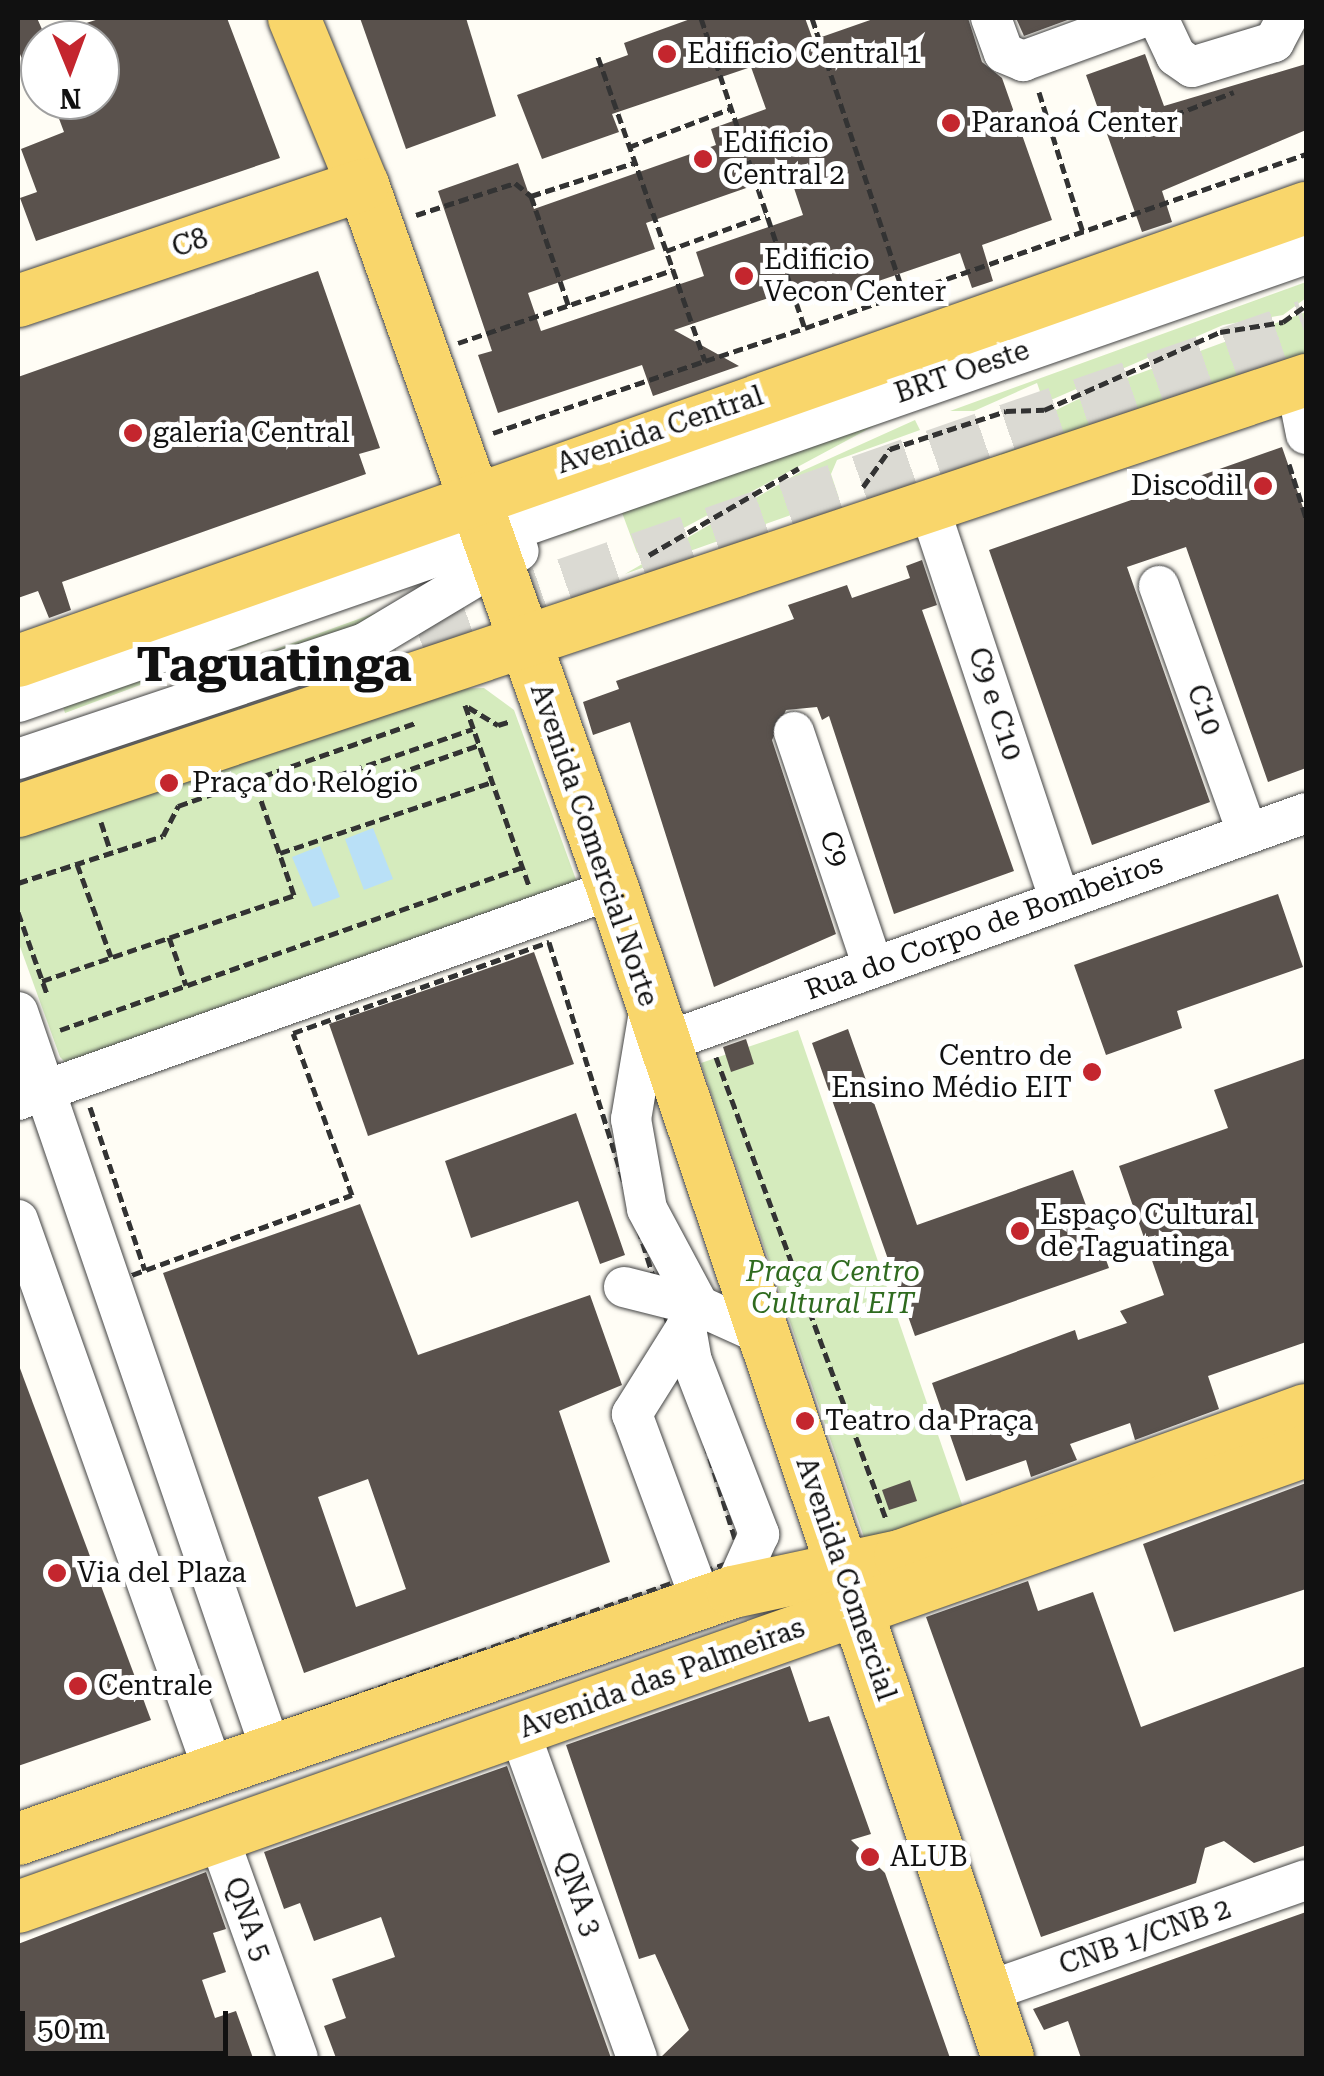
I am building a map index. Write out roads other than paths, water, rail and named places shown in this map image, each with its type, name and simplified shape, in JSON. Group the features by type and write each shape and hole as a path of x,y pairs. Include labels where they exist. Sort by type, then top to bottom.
{"main road":[{"path":"294,18 363,185 521,634"},
{"name":"C8","path":"20,295 363,185"},
{"name":"Avenida Central","path":"18,661 484,527 1306,208"},
{"path":"18,811 521,634 929,508 1301,382"},
{"name":"Avenida Comercial Norte","path":"521,634 612,890 673,1025"},
{"name":"Avenida Comercial","path":"673,1025 762,1334 1008,2058"},
{"name":"Avenida das Palmeiras","path":"18,1907 604,1699 850,1587 900,1556 1306,1410"},
{"name":"Avenida das Palmeiras","path":"18,1839 270,1748 581,1643 709,1590 850,1587 1306,1450"},
{"path":"581,1643 605,1668 604,1699"}],"street":[{"path":"991,18 1004,52 1024,61 1141,18"},
{"path":"1158,18 1176,56 1192,67 1274,42 1287,18"},
{"name":"BRT Oeste","path":"18,702 484,527 617,490 1306,254"},
{"path":"1296,445 1301,382"},
{"name":"C9 e C10","path":"929,508 1060,900"},
{"name":"BRT Oeste","path":"18,758 365,643 484,527"},
{"name":"C10","path":"1160,586 1248,834"},
{"name":"C9","path":"794,732 873,967"},
{"name":"Rua do Corpo de Bombeiros","path":"673,1025 873,967 1306,813"},
{"path":"31,1095 612,890"},
{"path":"18,1012 31,1095 129,1261 139,1365 270,1748"},
{"path":"673,1025 631,1154 685,1327 759,1534 709,1590 632,1414 685,1327"},
{"path":"18,1220 213,1769"},
{"path":"638,1291 685,1327 762,1334"},
{"path":"76,1386 101,1397 139,1365"},
{"path":"100,1452 123,1436 163,1435"},
{"name":"QNA 3","path":"519,1730 636,2058"},
{"name":"QNA 5","path":"218,1836 298,2058"},
{"name":"CNB 1/CNB 2","path":"983,1993 1306,1880"}],"water":[{"path":"373,828 393,879 364,890 345,839"},
{"path":"320,846 340,897 313,907 292,857"}],"tunnel":[{"path":"345,661 1306,326"}],"place":[{"name":"Edificio Central 1","path":"667,54"},
{"name":"Paranoá Center","path":"951,123"},
{"name":"Edificio Central 2","path":"703,159"},
{"name":"Edificio Vecon Center","path":"744,276"},
{"name":"galeria Central","path":"133,433"},
{"name":"Discodil","path":"1263,486"},
{"name":"Praça do Relógio","path":"169,783"},
{"name":"Centro de Ensino Médio EIT","path":"1092,1072"},
{"name":"Espaço Cultural de Taguatinga","path":"1020,1231"},
{"name":"Teatro da Praça","path":"805,1421"},
{"name":"Via del Plaza","path":"57,1573"},
{"name":"Centrale","path":"78,1686"},
{"name":"ALUB","path":"870,1857"}],"district":[{"name":"Taguatinga","path":"274,666"}],"park label":[{"name":"Praça Centro Cultural EIT","path":"833,1288"}]}
